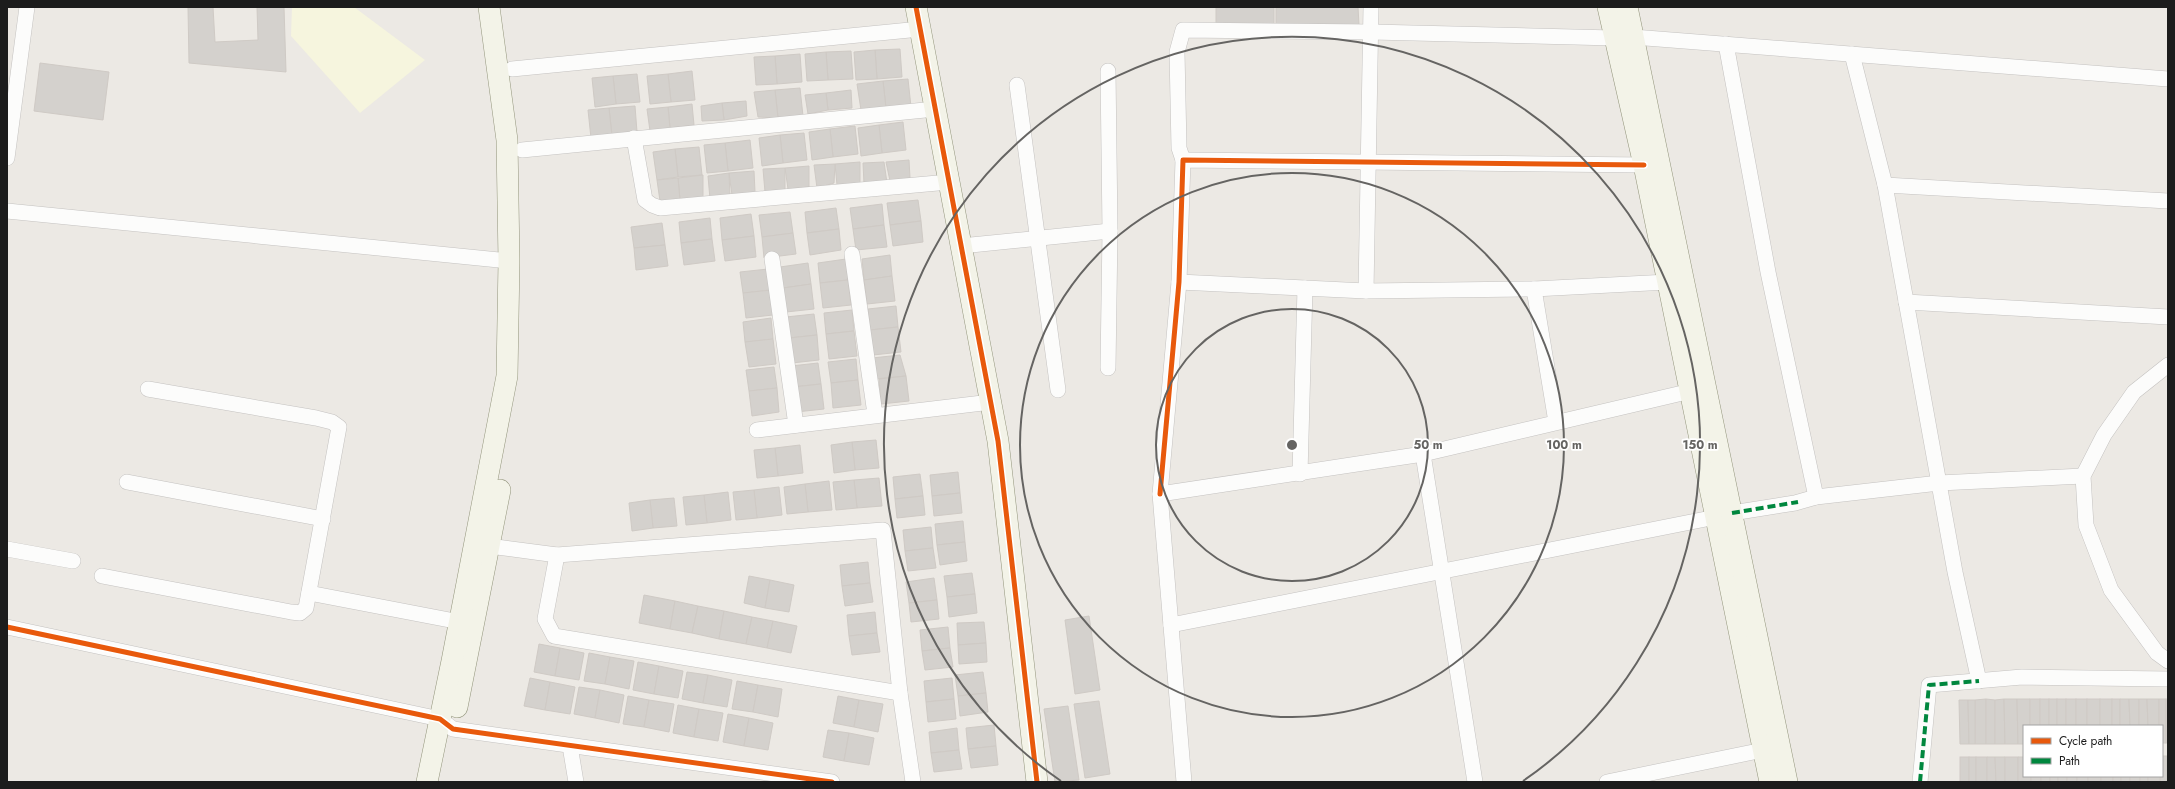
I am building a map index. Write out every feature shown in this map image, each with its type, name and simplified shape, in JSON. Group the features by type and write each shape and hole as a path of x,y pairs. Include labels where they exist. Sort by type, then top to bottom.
{"street":[{"path":"7,158 28,7"},
{"path":"441,782 446,724 460,622 507,376 509,261 507,140 489,7"},
{"path":"426,782 446,724 489,546 522,378 524,261 522,150 504,7"},
{"path":"916,7 998,441 1037,782"},
{"path":"1366,291 1372,32 1371,7"},
{"path":"1608,7 1624,37 1724,515 1787,782"},
{"path":"1627,7 1624,37 1644,165 1690,391 1724,515 1763,750 1770,782"},
{"path":"512,69 920,30"},
{"path":"1184,782 1160,494 1179,282 1184,160 1179,148 1177,52 1183,30 1624,37 2168,79"},
{"path":"1726,44 1768,272 1816,497"},
{"path":"1852,54 1885,185 1939,483 1979,681"},
{"path":"1108,71 1110,231 1108,368"},
{"path":"1017,85 1058,390"},
{"path":"522,150 935,109"},
{"path":"634,138 646,200 652,205 660,208 949,182"},
{"path":"1184,160 1644,165"},
{"path":"1885,185 2168,201"},
{"path":"7,211 509,261"},
{"path":"961,246 1110,231"},
{"path":"852,254 875,414"},
{"path":"772,259 796,425"},
{"path":"1179,282 1366,291 1534,290 1668,282"},
{"path":"1300,474 1305,288"},
{"path":"1534,290 1556,422"},
{"path":"1906,302 2168,317"},
{"path":"2168,365 2134,392 2104,435 2083,476 2086,525 2111,590 2158,653 2168,661"},
{"path":"102,576 291,612 300,613 306,608 339,427 332,422 316,418 148,389"},
{"path":"1160,494 1300,474 1423,454 1690,391"},
{"path":"757,430 875,414 990,402"},
{"path":"1423,454 1475,782"},
{"path":"1171,625 1724,515 1795,503 1816,497 1939,483 2083,476"},
{"path":"127,482 323,519"},
{"path":"489,546 557,555 883,530 900,693 913,782"},
{"path":"7,549 73,562"},
{"path":"557,555 545,619 554,636 900,693"},
{"path":"309,593 460,622"},
{"path":"7,627 446,724 570,746 832,782"},
{"path":"1920,782 1929,685 2022,677 2168,679"},
{"path":"570,746 576,782"},
{"path":"1607,782 1763,750"}],"shaded area":[{"path":"292,7 354,7 425,60 360,113 291,36"}],"building":[{"path":"188,7 213,7 215,42 258,40 257,7 284,7 286,72 189,63"},
{"path":"1216,7 1274,7 1274,27 1216,28"},
{"path":"1276,7 1358,7 1359,25 1276,27"},
{"path":"900,49 902,77 877,79 875,50"},
{"path":"875,50 877,79 856,80 854,52"},
{"path":"851,51 853,79 828,80 826,52"},
{"path":"826,52 828,80 807,81 805,54"},
{"path":"800,54 802,82 777,84 775,56"},
{"path":"775,56 777,84 756,85 754,57"},
{"path":"40,63 109,72 103,120 34,111"},
{"path":"692,71 695,100 671,102 668,74"},
{"path":"637,74 640,102 616,104 613,76"},
{"path":"668,74 671,102 650,104 647,76"},
{"path":"613,76 616,104 595,107 592,78"},
{"path":"908,79 911,107 886,108 883,81"},
{"path":"883,81 886,108 861,110 857,84"},
{"path":"800,88 803,116 778,118 775,90"},
{"path":"775,90 778,118 758,117 754,92"},
{"path":"851,90 852,108 828,110 826,93"},
{"path":"826,93 828,110 808,114 805,95"},
{"path":"746,101 747,116 724,120 722,103"},
{"path":"722,103 724,120 702,121 701,106"},
{"path":"692,104 694,125 670,128 668,107"},
{"path":"635,106 637,132 612,136 609,108"},
{"path":"668,107 670,128 650,131 647,109"},
{"path":"609,108 612,136 591,138 588,110"},
{"path":"903,122 906,150 882,153 879,125"},
{"path":"879,125 882,153 861,156 858,128"},
{"path":"855,126 858,154 833,157 830,129"},
{"path":"830,129 833,157 812,160 809,132"},
{"path":"804,133 807,160 783,163 780,135"},
{"path":"780,135 783,163 762,166 759,138"},
{"path":"750,140 753,168 728,171 725,143"},
{"path":"725,143 728,171 707,173 704,145"},
{"path":"699,147 702,175 678,177 675,149"},
{"path":"675,149 678,177 657,180 653,152"},
{"path":"909,160 910,178 890,181 886,162"},
{"path":"860,162 860,184 837,185 835,164"},
{"path":"884,162 887,183 864,184 863,163"},
{"path":"835,164 834,183 817,188 814,165"},
{"path":"809,166 809,187 788,189 785,168"},
{"path":"785,168 785,192 765,192 763,169"},
{"path":"754,171 755,192 732,195 729,173"},
{"path":"729,173 730,195 710,199 708,176"},
{"path":"703,175 703,197 680,200 678,178"},
{"path":"678,178 680,200 660,201 657,180"},
{"path":"918,200 921,221 890,225 887,203"},
{"path":"882,204 884,225 853,229 850,208"},
{"path":"836,208 839,229 807,233 805,212"},
{"path":"790,212 793,233 762,237 759,215"},
{"path":"751,214 754,236 722,240 720,218"},
{"path":"710,218 712,239 681,243 679,222"},
{"path":"921,221 923,242 893,246 890,225"},
{"path":"662,223 665,245 634,248 631,227"},
{"path":"884,225 887,247 856,250 853,229"},
{"path":"839,229 841,250 810,255 807,233"},
{"path":"793,233 796,254 764,258 762,237"},
{"path":"754,236 756,257 725,261 722,240"},
{"path":"712,239 715,261 684,265 681,243"},
{"path":"665,245 668,266 636,270 634,248"},
{"path":"890,255 892,276 864,280 862,259"},
{"path":"846,259 848,280 820,283 818,263"},
{"path":"808,263 811,284 783,288 780,267"},
{"path":"768,269 771,290 743,293 740,272"},
{"path":"892,276 895,301 867,304 864,280"},
{"path":"848,280 851,305 823,308 820,283"},
{"path":"811,284 814,309 786,312 783,288"},
{"path":"771,290 773,315 746,318 743,293"},
{"path":"896,306 898,327 870,330 868,309"},
{"path":"852,310 854,331 826,334 824,313"},
{"path":"814,314 817,335 789,338 786,317"},
{"path":"771,318 773,339 745,342 743,322"},
{"path":"898,327 901,352 873,355 870,330"},
{"path":"854,331 857,356 829,359 826,334"},
{"path":"817,335 819,360 792,363 789,338"},
{"path":"773,339 776,364 749,367 745,342"},
{"path":"900,355 906,376 875,379 872,358"},
{"path":"856,359 858,380 831,383 828,362"},
{"path":"818,363 821,384 793,387 791,366"},
{"path":"774,367 777,388 749,391 746,370"},
{"path":"906,376 909,401 881,404 879,379"},
{"path":"858,380 861,405 833,408 831,383"},
{"path":"821,384 824,409 796,412 793,387"},
{"path":"777,388 779,412 752,416 749,391"},
{"path":"876,440 879,468 855,470 852,442"},
{"path":"852,442 855,470 834,473 831,445"},
{"path":"800,445 803,473 778,476 775,448"},
{"path":"775,448 778,476 757,478 754,450"},
{"path":"958,472 960,493 932,496 930,475"},
{"path":"920,474 923,496 895,499 893,477"},
{"path":"879,478 882,506 857,508 854,480"},
{"path":"854,480 857,508 836,510 833,482"},
{"path":"829,481 832,510 808,512 805,484"},
{"path":"805,484 808,512 787,514 784,487"},
{"path":"779,487 782,515 757,518 754,490"},
{"path":"754,490 757,518 736,520 733,492"},
{"path":"728,492 731,520 707,523 704,495"},
{"path":"960,493 962,513 934,516 932,496"},
{"path":"704,495 707,523 686,525 683,497"},
{"path":"923,496 925,515 897,518 895,499"},
{"path":"674,498 677,526 653,528 650,500"},
{"path":"650,500 653,528 632,531 629,503"},
{"path":"963,521 965,542 937,545 935,524"},
{"path":"931,527 933,548 905,551 903,530"},
{"path":"965,542 967,561 940,565 937,545"},
{"path":"933,548 936,568 908,571 905,551"},
{"path":"868,562 870,583 842,586 840,565"},
{"path":"972,573 975,594 947,597 944,576"},
{"path":"749,576 770,580 765,608 744,603"},
{"path":"934,578 937,600 909,603 906,582"},
{"path":"770,580 794,585 789,612 765,608"},
{"path":"870,583 873,602 845,606 842,586"},
{"path":"975,594 977,613 949,617 947,597"},
{"path":"644,595 675,601 670,629 639,623"},
{"path":"937,600 939,619 911,622 909,603"},
{"path":"675,601 698,606 692,633 670,629"},
{"path":"698,606 724,611 719,639 692,633"},
{"path":"724,611 752,617 746,644 719,639"},
{"path":"875,612 877,633 849,636 847,615"},
{"path":"1089,616 1100,690 1075,694 1065,620"},
{"path":"752,617 773,621 767,648 746,644"},
{"path":"773,621 797,626 791,653 767,648"},
{"path":"984,622 986,643 958,645 957,623"},
{"path":"948,627 950,648 922,651 920,630"},
{"path":"877,633 880,652 852,655 849,636"},
{"path":"986,643 987,662 959,664 958,645"},
{"path":"539,644 560,648 555,676 534,672"},
{"path":"560,648 584,653 579,680 555,676"},
{"path":"950,648 953,667 925,670 922,651"},
{"path":"589,653 610,657 605,684 584,681"},
{"path":"610,657 634,661 629,689 605,684"},
{"path":"638,662 659,666 654,694 633,690"},
{"path":"659,666 683,671 678,698 654,694"},
{"path":"687,672 708,675 703,703 682,699"},
{"path":"983,672 986,693 958,696 955,675"},
{"path":"708,675 732,680 727,707 703,703"},
{"path":"530,678 550,682 545,710 524,706"},
{"path":"952,678 954,699 926,702 924,681"},
{"path":"737,681 758,685 753,712 732,709"},
{"path":"550,682 575,687 570,714 545,710"},
{"path":"758,685 782,689 778,717 753,712"},
{"path":"579,687 600,690 595,718 574,714"},
{"path":"600,690 624,695 619,723 595,718"},
{"path":"986,693 988,712 960,716 958,696"},
{"path":"628,696 649,700 644,727 623,724"},
{"path":"838,696 859,700 854,727 833,723"},
{"path":"954,699 956,719 928,722 926,702"},
{"path":"1986,699 1986,744 1975,744 1975,700"},
{"path":"1986,699 1995,700 1995,744 1986,744"},
{"path":"2004,699 2005,744 1995,744 1995,700"},
{"path":"2004,699 2017,699 2018,744 2005,744"},
{"path":"2017,699 2030,699 2030,725 2023,725 2023,744 2018,744"},
{"path":"2030,699 2040,699 2040,725 2030,725"},
{"path":"2040,699 2049,699 2049,725 2040,725"},
{"path":"2049,699 2057,699 2057,725 2049,725"},
{"path":"2057,699 2066,699 2066,725 2057,725"},
{"path":"2066,699 2076,699 2076,725 2066,725"},
{"path":"2076,699 2087,699 2087,725 2076,725"},
{"path":"2087,699 2100,699 2100,725 2087,725"},
{"path":"2100,699 2112,699 2112,725 2100,725"},
{"path":"2112,699 2120,699 2120,725 2112,725"},
{"path":"2120,699 2129,699 2130,725 2120,725"},
{"path":"2129,699 2139,699 2139,725 2130,725"},
{"path":"2139,699 2147,699 2148,725 2139,725"},
{"path":"2147,699 2159,699 2159,725 2148,725"},
{"path":"2159,699 2166,699 2166,743 2163,743 2163,725 2159,725"},
{"path":"2166,699 2168,699 2168,743 2166,743"},
{"path":"649,700 674,704 669,732 644,727"},
{"path":"859,700 883,704 878,732 854,727"},
{"path":"1959,700 1968,700 1969,744 1960,744"},
{"path":"1968,700 1975,700 1975,744 1969,744"},
{"path":"1099,701 1110,774 1085,778 1074,704"},
{"path":"678,705 699,709 694,737 673,733"},
{"path":"1068,706 1079,780 1055,782 1044,709"},
{"path":"699,709 723,713 718,741 694,737"},
{"path":"728,714 749,718 744,746 723,742"},
{"path":"749,718 773,723 768,750 744,746"},
{"path":"994,725 996,746 968,749 966,728"},
{"path":"957,728 959,750 931,753 929,732"},
{"path":"828,730 849,733 844,761 823,757"},
{"path":"849,733 874,738 869,765 844,761"},
{"path":"996,746 998,765 971,768 968,749"},
{"path":"959,750 962,769 934,772 931,753"},
{"path":"2163,756 2167,756 2167,782 2160,782 2160,777 2163,777"},
{"path":"1960,757 1969,757 1969,782 1960,782"},
{"path":"1969,757 1976,757 1976,782 1969,782"},
{"path":"1976,757 1987,757 1987,782 1976,782"},
{"path":"1987,757 1995,757 1996,782 1987,782"},
{"path":"1995,757 2005,757 2005,782 1996,782"},
{"path":"2005,757 2018,757 2018,782 2005,782"},
{"path":"2018,757 2023,757 2023,777 2031,777 2031,782 2018,782"},
{"path":"2031,777 2041,777 2041,782 2031,782"},
{"path":"2041,777 2050,777 2050,782 2041,782"},
{"path":"2050,777 2058,777 2058,782 2050,782"},
{"path":"2058,777 2067,777 2067,782 2058,782"},
{"path":"2067,777 2077,777 2077,782 2067,782"},
{"path":"2077,777 2088,777 2088,782 2077,782"},
{"path":"2088,777 2101,777 2101,782 2088,782"},
{"path":"2101,777 2113,777 2113,782 2101,782"},
{"path":"2113,777 2121,777 2121,782 2113,782"},
{"path":"2121,777 2130,777 2130,782 2121,782"},
{"path":"2130,777 2140,777 2140,782 2130,782"},
{"path":"2140,777 2148,777 2148,782 2140,782"},
{"path":"2148,777 2160,777 2160,782 2148,782"}],"marked path":[{"path":"1732,513 1798,502"},
{"path":"1920,782 1929,685 1979,681"}],"cycle path":[{"path":"916,7 998,441 1037,782"},
{"path":"1160,494 1179,282 1183,160 1644,165"},
{"path":"7,627 440,719 453,729 832,782"}]}
